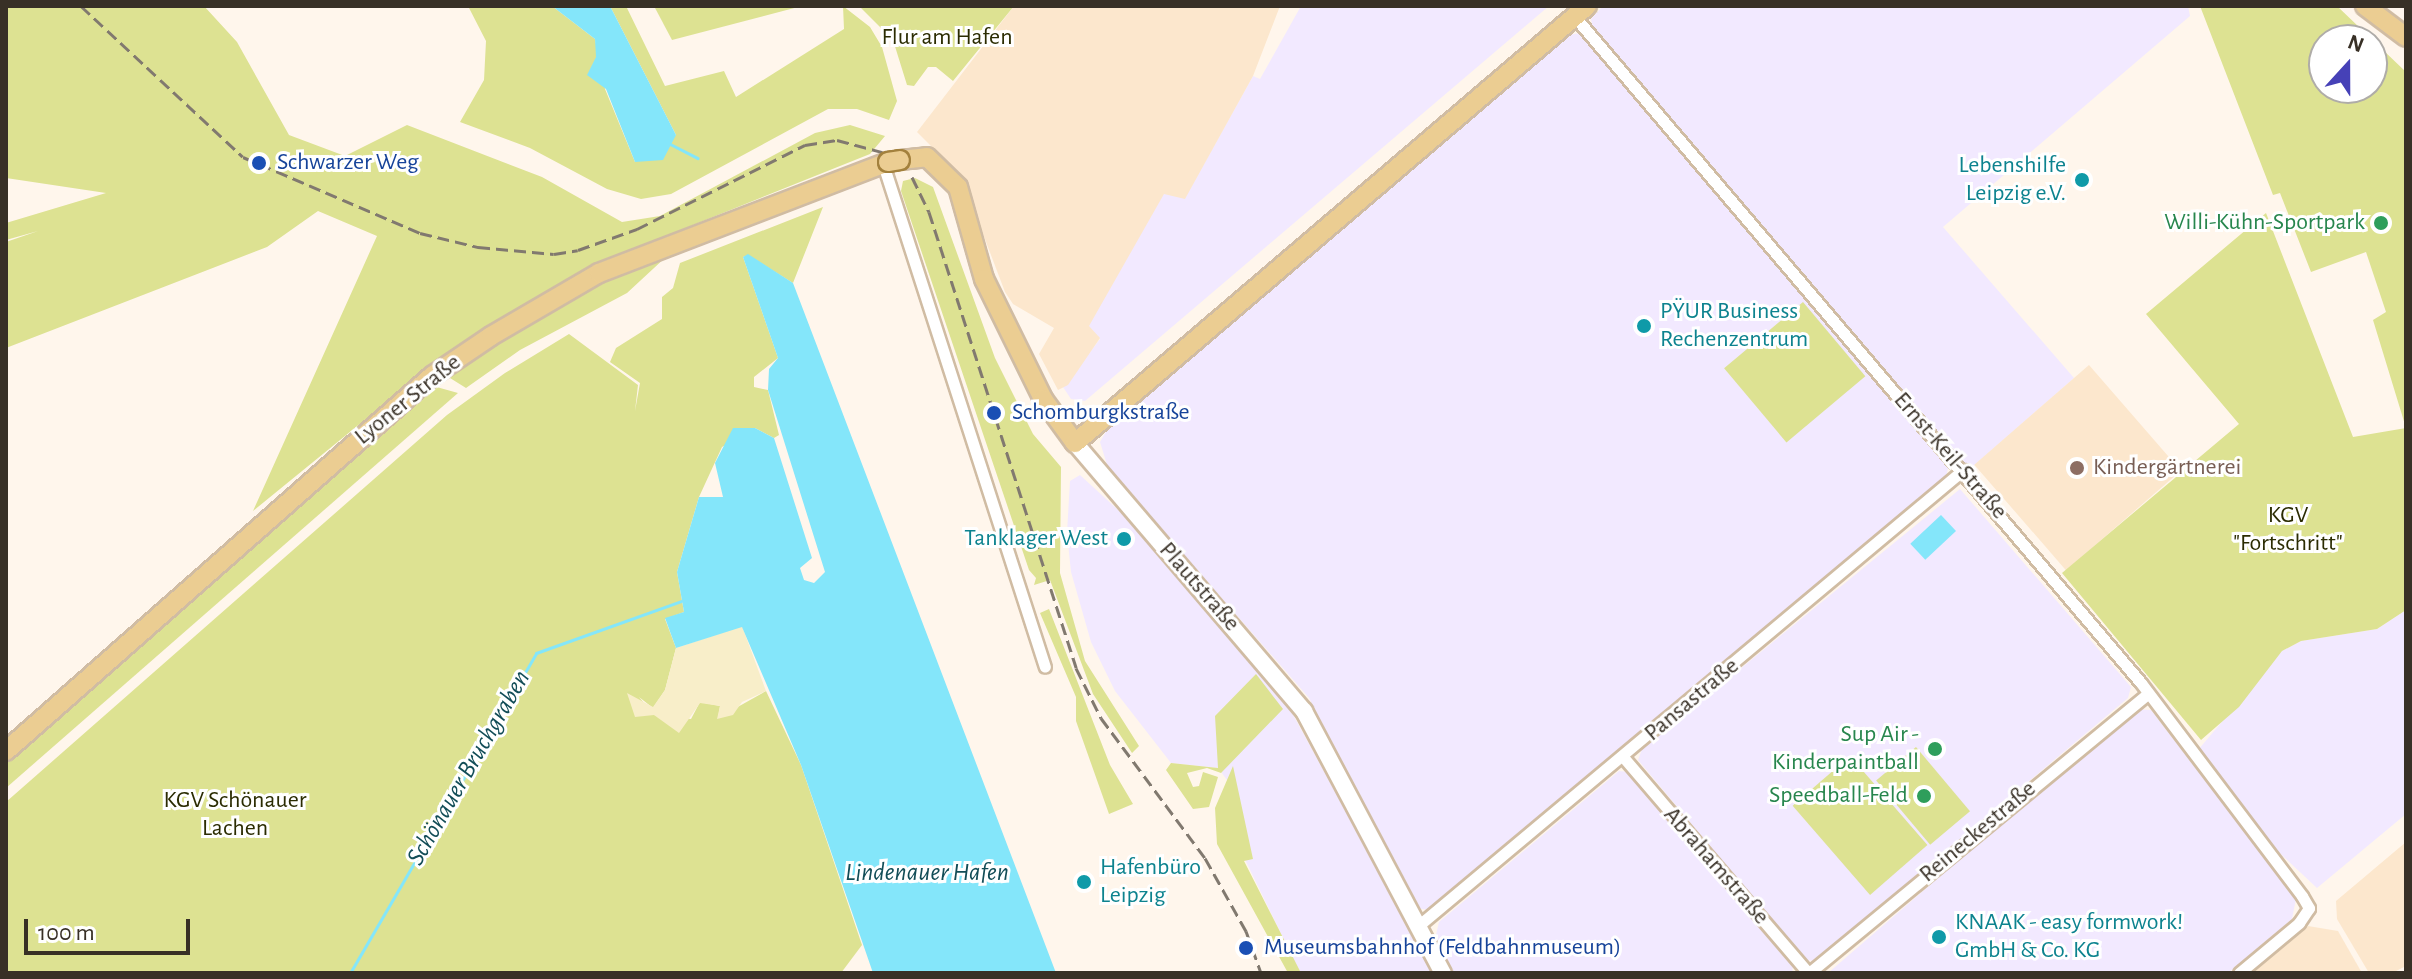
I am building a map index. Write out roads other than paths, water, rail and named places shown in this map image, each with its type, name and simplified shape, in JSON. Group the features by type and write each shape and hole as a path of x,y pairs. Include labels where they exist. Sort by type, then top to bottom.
{"main road":[{"path":"2365,6 2406,37"},
{"path":"1075,443 1581,11"},
{"name":"Plautstraße","path":"894,161 927,157 939,163 958,187 959,203 984,279 1048,407 1075,443 1292,693 1443,973"},
{"name":"Lyoner Straße","path":"6,751 432,376 491,336 599,273 894,161"}],"street":[{"name":"Ernst-Keil-Straße","path":"1581,11 2148,694 2309,908 2239,973"},
{"path":"894,161 1045,667"},
{"name":"Pansastraße","path":"1418,926 1624,758 1963,470"},
{"name":"Reineckestraße","path":"1809,973 2148,694"},
{"name":"Abrahamstraße","path":"1624,758 1809,973"}],"water":[{"path":"552,6 610,6 676,135 663,160 635,162 606,89 587,75 596,57 595,39"},
{"name":"Lindenauer Hafen","path":"748,254 793,283 1056,973 873,973 801,765 742,627 676,648 665,618 684,612 677,572 699,497 723,497 715,463 733,428 755,428 774,438 812,558 800,568 804,580 814,583 825,572 768,390 769,369 778,358 743,257"},
{"path":"1941,515 1956,531 1925,560 1910,544"}],"waterway":[{"path":"670,144 698,158"},
{"name":"Schönauer Bruchgraben","path":"350,973 536,653 681,601"}],"railway":[{"path":"81,6 243,157 420,233 478,247 554,254 578,250 637,229 805,145 837,140 882,152"},
{"path":"912,177 929,212 1076,668 1101,718 1205,858 1246,931 1261,973"}],"place":[{"name":"Schwarzer Weg","path":"259,163"},
{"name":"Lebenshilfe Leipzig e.V.","path":"2082,180"},
{"name":"Willi-Kühn-Sportpark","path":"2381,223"},
{"name":"PŸUR Business Rechenzentrum","path":"1644,326"},
{"name":"Schomburgkstraße","path":"994,413"},
{"name":"Kindergärtnerei","path":"2077,468"},
{"name":"Tanklager West","path":"1124,539"},
{"name":"Sup Air - Kinderpaintball","path":"1935,749"},
{"name":"Speedball-Feld","path":"1924,796"},
{"name":"Hafenbüro Leipzig","path":"1084,882"},
{"name":"KNAAK - easy formwork! GmbH & Co. KG","path":"1939,937"},
{"name":"Museumsbahnhof (Feldbahnmuseum)","path":"1246,948"}],"park label":[{"name":"Flur am Hafen","path":"947,38"},
{"name":"KGV \"Fortschritt\"","path":"2288,530"},
{"name":"KGV Schönauer Lachen","path":"235,815"}]}
